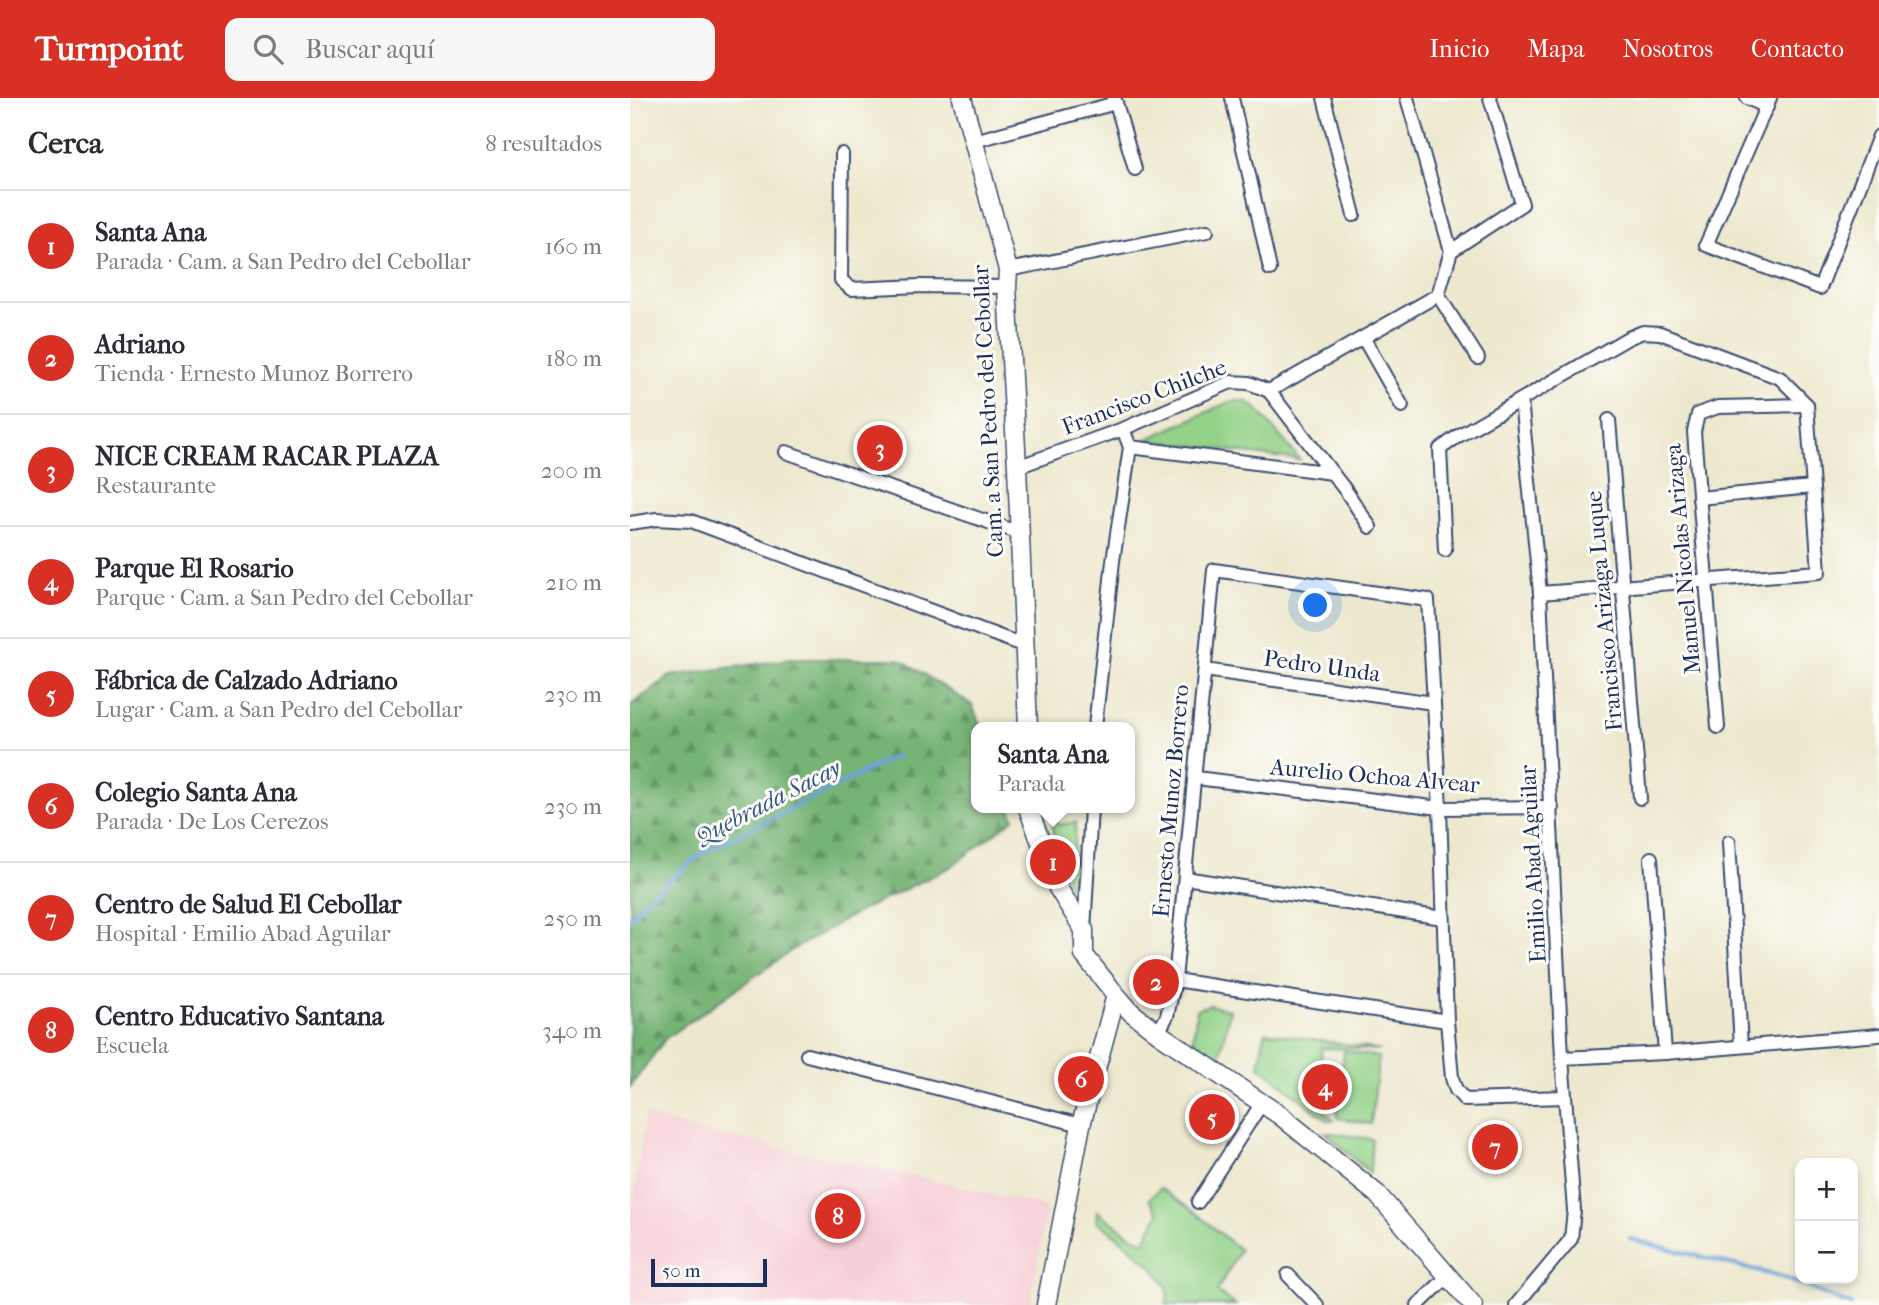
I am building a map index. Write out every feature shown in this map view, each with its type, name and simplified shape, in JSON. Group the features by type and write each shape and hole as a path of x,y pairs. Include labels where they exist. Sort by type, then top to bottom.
{"street":[{"name":"Cam. a San Pedro del Cebollar","path":"962,98 1007,279 1028,722"},
{"path":"1232,98 1270,269"},
{"path":"1324,98 1354,215"},
{"path":"1370,527 1269,391 1438,295 1451,251 1407,98"},
{"path":"1451,251 1522,204 1490,98"},
{"path":"1747,98 1768,102 1706,245 1821,288 1878,139"},
{"path":"974,141 1115,100 1135,169"},
{"path":"842,154 841,280 851,289 1007,279 1207,231"},
{"path":"1438,295 1478,358"},
{"path":"1445,550 1440,449 1628,338 1643,332 1660,333 1780,378 1807,405 1819,572 1540,593"},
{"path":"1364,339 1402,405"},
{"name":"Francisco Chilche","path":"1017,467 1123,429 1231,382 1249,383 1269,391"},
{"name":"Emilio Abad Aguilar","path":"1516,1305 1571,1239 1574,1210 1562,1058 1540,593 1521,400"},
{"name":"Manuel Nicolas Arizaga","path":"1718,727 1693,432 1698,414 1718,407 1807,405"},
{"name":"Francisco Arizaga Luque","path":"1609,420 1640,798"},
{"path":"1096,722 1113,561 1130,447 1123,429"},
{"path":"1130,447 1332,473"},
{"path":"786,452 1020,533"},
{"path":"1699,498 1812,487"},
{"path":"630,523 657,519 691,521 1025,646"},
{"name":"Ernesto Munoz Borrero","path":"1158,1033 1167,1016 1175,980 1214,570 1428,600 1433,703"},
{"name":"Pedro Unda","path":"1205,670 1433,703"},
{"path":"1433,703 1440,808 1447,1021 1452,1078 1456,1090 1465,1100 1565,1097"},
{"name":"Aurelio Ochoa Alvear","path":"1196,778 1440,808 1552,807"},
{"path":"1030,813 1058,888 1084,930"},
{"path":"1091,813 1084,955 1131,1012 1281,1116 1377,1194 1473,1305"},
{"path":"1729,842 1741,1046"},
{"path":"1651,858 1665,1053"},
{"path":"1185,878 1443,918"},
{"path":"1175,980 1447,1021"},
{"path":"1046,1305 1082,1125 1116,995"},
{"path":"1562,1058 1665,1053 1879,1035"},
{"path":"807,1055 1082,1125"},
{"path":"1198,1202 1262,1104"},
{"path":"1289,1275 1317,1305"},
{"path":"1418,1305 1447,1277"}],"shaded area":[{"path":"645,1113 684,1127 1047,1207 1030,1305 630,1305 630,1225"}],"green space":[{"path":"1245,401 1257,409 1300,460 1145,440 1229,402"},
{"path":"791,659 900,659 972,705 979,722 971,722 971,813 1012,813 1014,819 949,868 860,911 794,949 666,1038 630,1087 630,706 670,676"},
{"path":"1051,817 1059,825 1076,822 1071,894 1055,841"},
{"path":"1209,1005 1230,1010 1219,1059 1193,1040 1197,1009"},
{"path":"1265,1032 1380,1050 1322,1048 1317,1104 1334,1121 1328,1121 1259,1066"},
{"path":"1344,1051 1379,1057 1371,1124 1337,1118"},
{"path":"1325,1132 1372,1139 1370,1173"},
{"path":"1160,1188 1196,1213 1240,1250 1217,1291 1236,1305 1166,1305 1167,1289 1156,1272 1136,1252 1096,1221 1097,1211 1144,1242 1159,1213 1149,1199"}],"waterway":[{"name":"Quebrada Sacay","path":"630,918 646,900 701,854 898,755"},
{"path":"1630,1239 1782,1277 1851,1305"}],"place":[{"name":"NICE CREAM RACAR PLAZA","path":"880,448"},
{"name":"Santa Ana","path":"1053,862"},
{"name":"Adriano","path":"1156,982"},
{"name":"Colegio Santa Ana","path":"1081,1079"},
{"name":"Parque El Rosario","path":"1325,1087"},
{"name":"Fábrica de Calzado Adriano","path":"1212,1117"},
{"name":"Centro de Salud El Cebollar","path":"1495,1147"},
{"name":"Centro Educativo Santana","path":"838,1216"}]}
